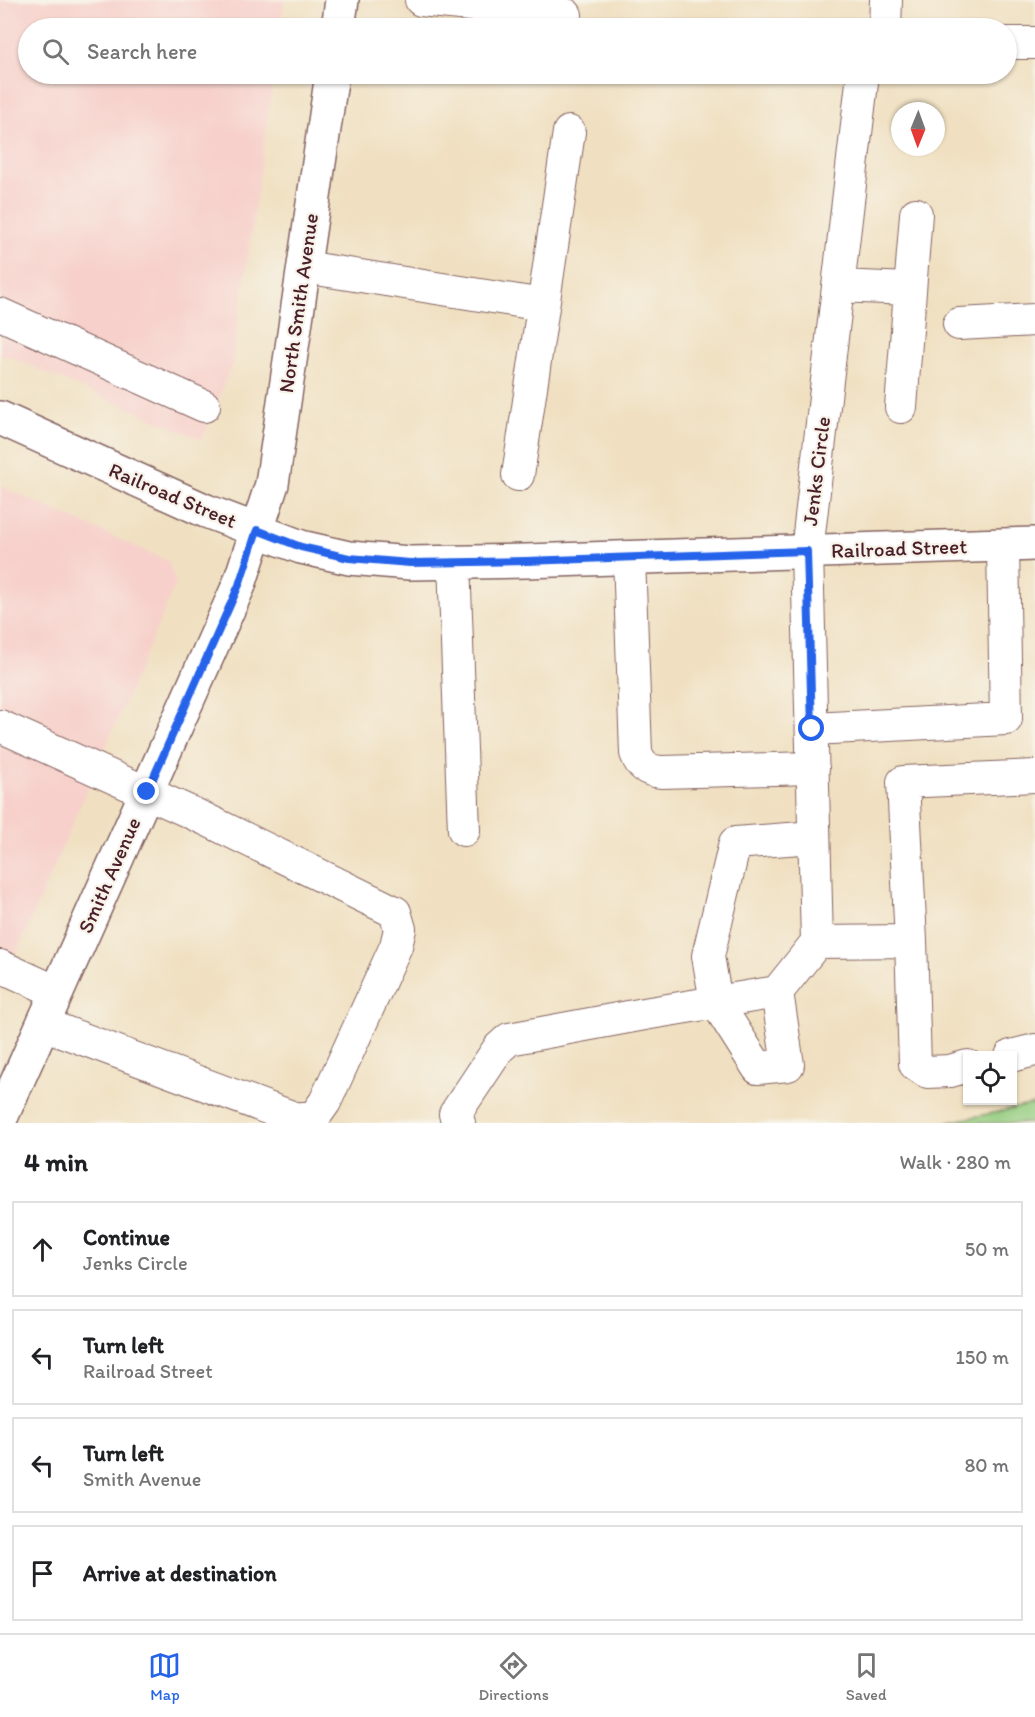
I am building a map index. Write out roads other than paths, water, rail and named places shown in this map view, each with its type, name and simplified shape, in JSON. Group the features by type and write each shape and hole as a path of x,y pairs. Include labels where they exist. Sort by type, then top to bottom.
{"main road":[{"path":"339,18 342,0"},
{"name":"North Smith Avenue","path":"257,530 272,484 331,84"},
{"name":"Railroad Street","path":"0,418 206,511 301,547 349,558 410,563 1035,544"},
{"name":"Smith Avenue","path":"0,1120 239,585 257,530"}],"street":[{"path":"885,18 886,0"},
{"path":"440,1 566,15"},
{"path":"1017,43 1035,43"},
{"name":"Jenks Circle","path":"817,942 807,551 862,84"},
{"path":"518,475 569,132"},
{"path":"901,407 916,214"},
{"path":"304,267 543,305"},
{"path":"838,286 909,288"},
{"path":"0,315 204,406"},
{"path":"959,324 1035,320"},
{"path":"812,729 1006,719 1003,545"},
{"path":"629,557 636,753 639,761 646,769 662,772 813,768"},
{"path":"454,562 464,830"},
{"path":"0,726 147,792 395,912 400,929 391,956 325,1102 315,1116 297,1119 43,1024"},
{"path":"963,1067 950,1071 927,1072 915,1064 903,782 1035,776"},
{"path":"777,993 788,1065 758,1068 716,1002 708,956 735,843 814,837"},
{"path":"459,1123 454,1114 499,1048 509,1039 777,993 817,942 911,941"},
{"path":"0,966 57,992"},
{"path":"1017,1054 1035,1050"}]}
